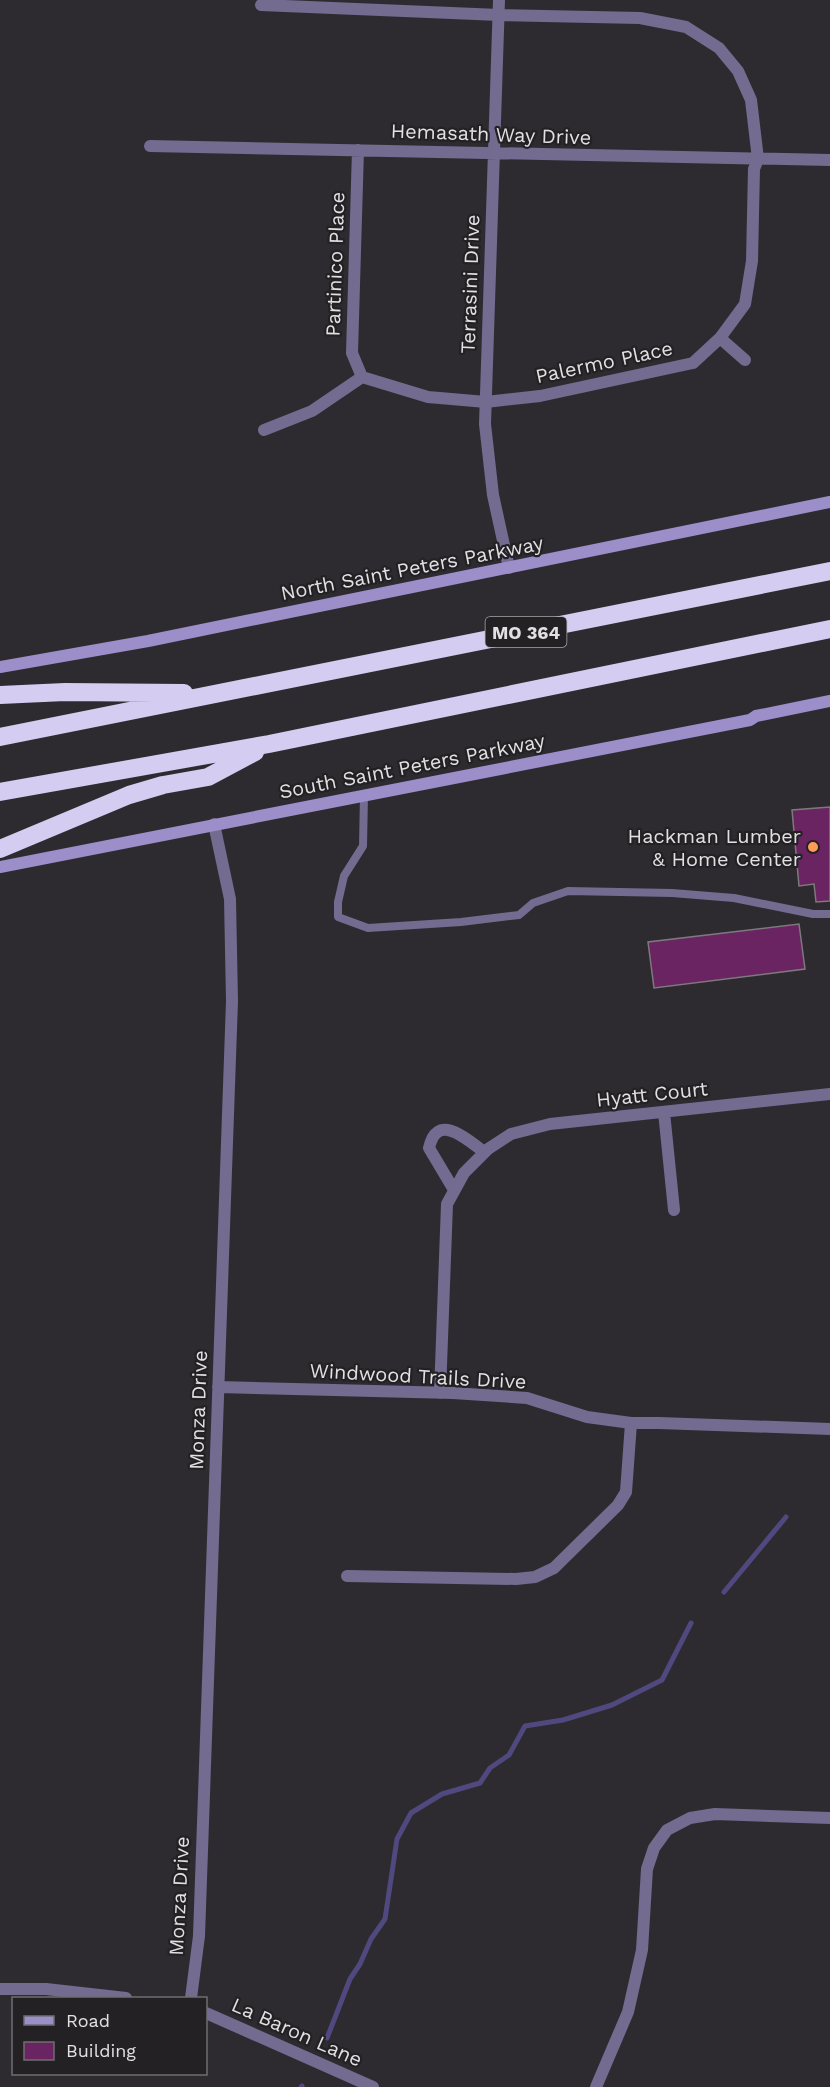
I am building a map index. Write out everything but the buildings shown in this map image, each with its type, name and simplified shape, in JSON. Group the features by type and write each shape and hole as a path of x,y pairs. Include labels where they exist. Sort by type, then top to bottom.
{"highway":[{"name":"MO 364","path":"0,737 830,572"},
{"path":"0,792 269,744 830,629"},
{"path":"0,695 65,692 222,693"},
{"path":"0,849 129,795 163,785 208,777 269,744"}],"main road":[{"name":"North Saint Peters Parkway","path":"0,667 148,641 830,502"},
{"name":"South Saint Peters Parkway","path":"0,867 750,720 756,716 830,701"}],"street":[{"name":"Terrasini Drive","path":"499,0 485,424 493,495 509,568"},
{"name":"Palermo Place","path":"261,5 499,15 640,18 686,27 719,48 738,71 751,100 758,159 754,169 752,261 745,303 720,338 693,363 540,396 486,402"},
{"name":"Hemasath Way Drive","path":"150,146 830,160"},
{"name":"Partinico Place","path":"358,150 352,353 362,376"},
{"path":"720,338 745,360"},
{"path":"264,430 312,411 362,376 428,397 486,402"},
{"name":"Monza Drive","path":"191,1997 199,1936 232,1001 230,899 214,824"},
{"name":"Hyatt Court","path":"440,1393 447,1204 464,1173 484,1152 511,1134 550,1124 830,1094"},
{"path":"664,1112 674,1210"},
{"path":"454,1190 429,1148 433,1136 441,1130 452,1130 484,1152"},
{"name":"Windwood Trails Drive","path":"218,1388 440,1393 527,1398 588,1417 631,1423 830,1429"},
{"path":"347,1576 516,1579 536,1577 554,1568 618,1505 627,1492 631,1423"},
{"path":"596,2087 628,2012 642,1950 647,1869 654,1848 667,1830 690,1818 715,1814 830,1818"},
{"path":"0,1989 46,1989 117,1997"},
{"name":"La Baron Lane","path":"207,2013 373,2087"}],"lane":[{"path":"364,795 363,846 344,876 338,902 338,917 368,928 449,923 519,915 533,903 568,891 672,893 734,898 813,914 830,914"}],"waterway":[{"path":"724,1592 786,1517"},
{"path":"327,2038 350,1979 360,1964 371,1939 385,1919 397,1839 411,1813 442,1794 480,1783 490,1768 509,1755 525,1726 563,1720 612,1705 662,1680 691,1623"}],"place":[{"name":"Hackman Lumber & Home Center","path":"813,847"}]}
